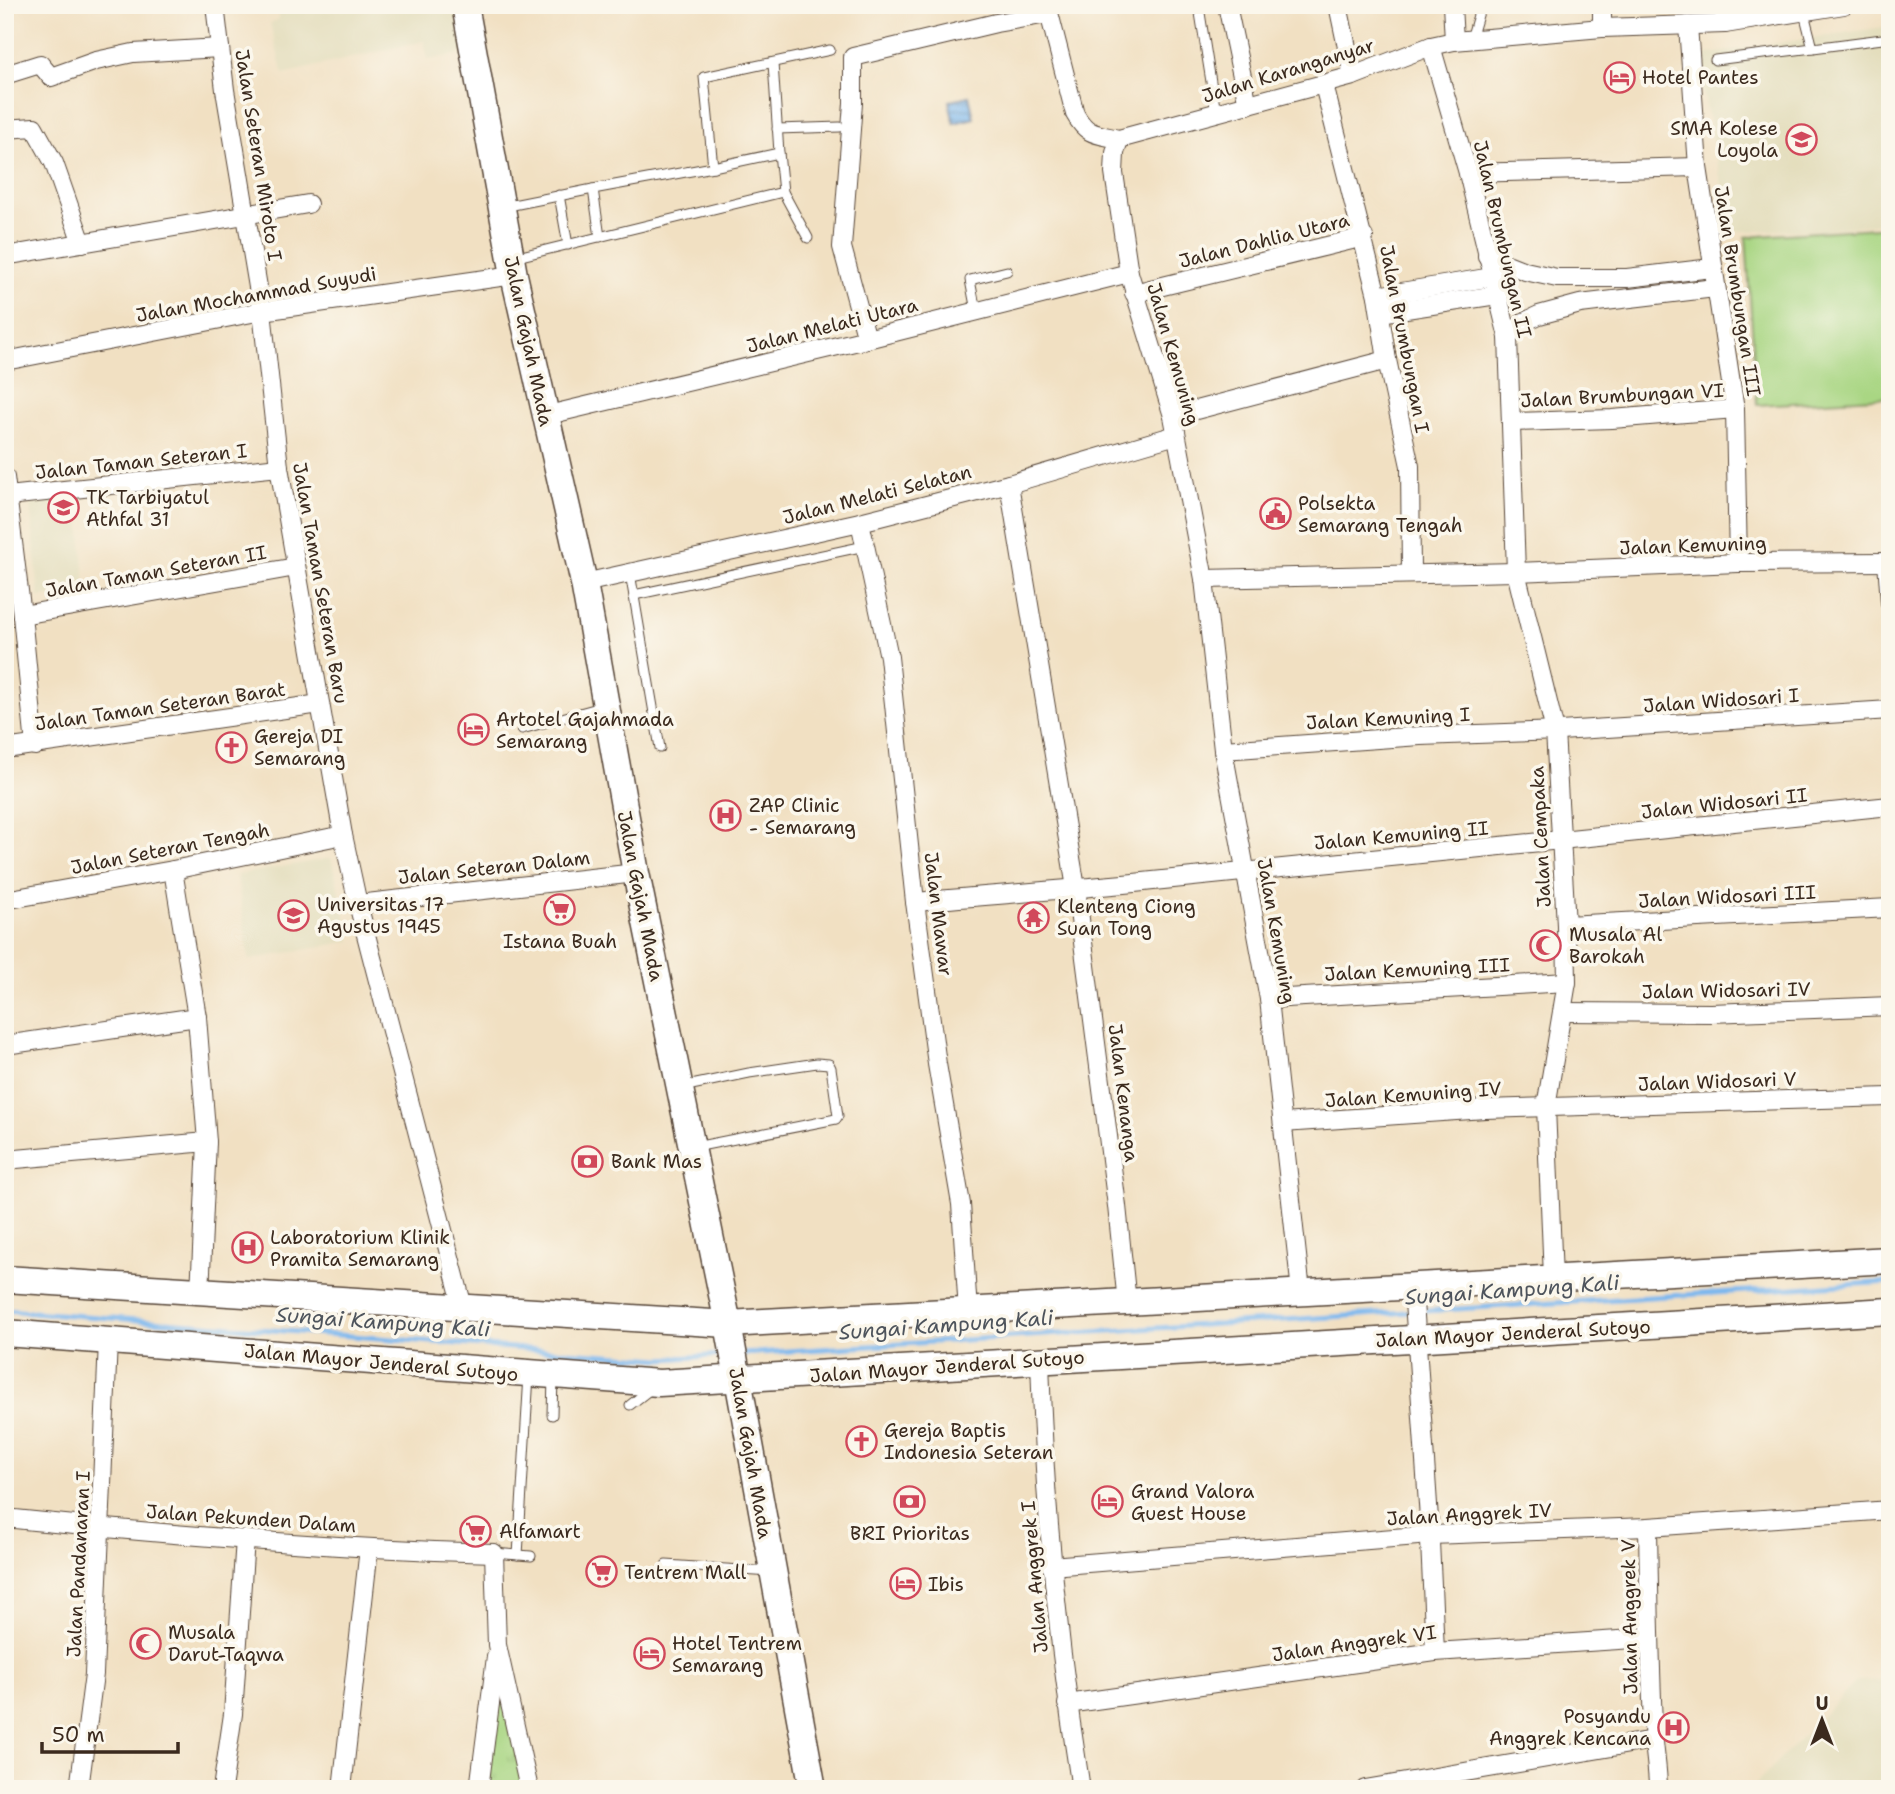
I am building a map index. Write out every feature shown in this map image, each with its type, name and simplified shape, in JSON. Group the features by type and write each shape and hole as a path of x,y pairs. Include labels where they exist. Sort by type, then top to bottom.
{"main road":[{"name":"Jalan Gajah Mada","path":"465,5 513,267 544,416 584,583 636,873 728,1325 813,1789"},
{"path":"5,1279 728,1325 1301,1292 1413,1290 1553,1278 1890,1260"},
{"name":"Jalan Mayor Jenderal Sutoyo","path":"5,1333 659,1383 737,1375 1040,1360 1416,1335 1890,1311"}],"street":[{"name":"Jalan Seteran Miroto I","path":"215,5 262,312"},
{"path":"1227,5 1248,105"},
{"path":"1338,5 1353,76"},
{"path":"1452,5 1463,40"},
{"path":"1602,5 1602,29"},
{"path":"1724,5 1725,24"},
{"name":"Jalan Karanganyar","path":"1119,139 1324,85 1430,46 1463,40 1602,29 1725,24 1844,5"},
{"path":"867,339 842,247 853,112 853,57 1048,10 1075,114 1081,125 1089,132 1119,139"},
{"name":"Jalan Brumbungan III","path":"1688,24 1698,167 1735,409 1738,563"},
{"name":"Jalan Brumbungan II","path":"1430,46 1468,173 1508,337 1516,572"},
{"path":"5,75 40,64 51,77 96,61 133,53 220,48"},
{"name":"Jalan Brumbungan I","path":"1324,85 1379,305 1387,359 1410,466 1411,573"},
{"path":"5,126 37,118"},
{"path":"5,126 34,127 54,163 82,243"},
{"name":"Jalan Kemuning","path":"1119,139 1114,173 1129,273 1173,416 1205,579 1223,750 1269,999 1301,1292"},
{"path":"1468,173 1698,167"},
{"path":"5,256 308,204"},
{"name":"Jalan Dahlia Utara","path":"1135,293 1363,237"},
{"path":"1487,256 1525,271 1557,278 1627,278 1712,268"},
{"name":"Jalan Mochammad Suyudi","path":"5,361 513,267"},
{"name":"Jalan Melati Utara","path":"544,416 1129,273"},
{"path":"1379,305 1494,286"},
{"path":"1508,337 1524,322 1539,314 1580,304 1715,288"},
{"name":"Jalan Taman Seteran Baru","path":"262,312 279,467 343,835 358,904 463,1307"},
{"path":"1173,416 1387,359"},
{"name":"Jalan Brumbungan VI","path":"1512,422 1612,419 1735,409"},
{"name":"Jalan Melati Selatan","path":"584,583 860,522 1009,484 1176,435"},
{"name":"Jalan Taman Seteran I","path":"8,496 279,467"},
{"path":"5,477 9,542 22,615 35,746"},
{"name":"Jalan Kenanga","path":"1009,484 1076,888 1127,1303"},
{"name":"Jalan Mawar","path":"860,522 889,657 915,902 937,1064 961,1204 968,1312"},
{"path":"1888,561 1890,603"},
{"name":"Jalan Kemuning","path":"1205,579 1888,561"},
{"name":"Jalan Taman Seteran II","path":"22,615 296,567"},
{"name":"Jalan Cempaka","path":"1516,572 1555,731 1562,841 1567,982 1546,1107 1553,1278"},
{"name":"Jalan Taman Seteran Barat","path":"5,749 320,704"},
{"name":"Jalan Widosari I","path":"1555,731 1890,710"},
{"name":"Jalan Kemuning I","path":"1223,750 1420,736 1555,731"},
{"name":"Jalan Widosari II","path":"1562,841 1890,806"},
{"name":"Jalan Seteran Tengah","path":"5,900 173,870 343,835"},
{"name":"Jalan Kemuning II","path":"1244,870 1562,841"},
{"path":"173,870 197,1017 207,1142 200,1293"},
{"path":"915,902 1163,881 1244,870"},
{"name":"Jalan Seteran Dalam","path":"358,904 636,873"},
{"name":"Jalan Widosari III","path":"1566,925 1890,908"},
{"name":"Jalan Kemuning III","path":"1269,999 1567,982"},
{"name":"Jalan Widosari IV","path":"1563,1012 1712,1013 1890,1006"},
{"path":"5,1045 197,1017"},
{"name":"Jalan Widosari V","path":"1546,1107 1890,1097"},
{"name":"Jalan Kemuning IV","path":"1283,1123 1546,1107"},
{"path":"5,1160 207,1142"},
{"path":"1413,1290 1430,1535 1435,1652"},
{"name":"Jalan Pandanaran I","path":"79,1789 94,1674 108,1340"},
{"name":"Jalan Anggrek I","path":"1040,1360 1051,1566 1067,1704 1081,1789"},
{"name":"Jalan Anggrek IV","path":"1051,1566 1430,1535 1648,1527 1890,1510"},
{"name":"Jalan Pekunden Dalam","path":"5,1518 369,1548 494,1553"},
{"name":"Jalan Anggrek V","path":"1648,1527 1649,1638 1658,1789"},
{"path":"222,1789 233,1714 245,1539"},
{"path":"342,1789 369,1548"},
{"path":"478,1789 497,1645 494,1553"},
{"name":"Jalan Anggrek VI","path":"1067,1704 1435,1652 1649,1638"},
{"path":"497,1645 530,1789"},
{"path":"1366,1789 1653,1740"}],"lane":[{"path":"1463,40 1481,5"},
{"path":"1200,13 1216,115"},
{"path":"1804,13 1813,48"},
{"path":"1715,60 1890,38"},
{"path":"713,167 704,77 830,50"},
{"path":"773,63 783,192 808,238"},
{"path":"777,129 840,127"},
{"path":"502,207 779,153"},
{"path":"593,189 600,237"},
{"path":"513,267 568,245 783,192"},
{"path":"559,195 568,245"},
{"path":"976,311 970,280 1007,271"},
{"path":"634,595 867,546"},
{"path":"631,573 660,748"},
{"path":"522,729 605,705"},
{"path":"680,1087 817,1063 829,1064 831,1068 838,1116 836,1119 692,1147"},
{"path":"518,1555 527,1409 541,1374"},
{"path":"541,1374 555,1412"},
{"path":"630,1405 659,1383"},
{"path":"525,1451 536,1451"},
{"path":"494,1553 531,1556"},
{"path":"666,1565 773,1572"}],"shaded area":[{"path":"276,5 455,5 464,53 428,60 424,41 283,74 270,23 279,19"},
{"name":"SMA Kolese Loyola","path":"1890,26 1890,222 1824,230 1731,231 1696,56"},
{"path":"78,496 86,592 39,597 30,500"},
{"name":"Universitas 17 Agustus 1945","path":"331,858 351,941 249,960 237,875"},
{"path":"1890,1680 1890,1789 1751,1789 1857,1681"}],"green space":[{"path":"1890,227 1890,397 1757,405 1746,237"},
{"path":"497,1671 526,1789 483,1789"}],"water":[{"path":"969,96 974,118 954,123 949,101"}],"waterway":[{"name":"Sungai Kampung Kali","path":"741,1354 1890,1282"},
{"name":"Sungai Kampung Kali","path":"5,1310 661,1359 725,1355"}],"place":[{"name":"Hotel Pantes","path":"1619,77"},
{"name":"SMA Kolese Loyola","path":"1801,139"},
{"name":"TK Tarbiyatul Athfal 31","path":"63,508"},
{"name":"Polsekta Semarang Tengah","path":"1275,514"},
{"name":"Artotel Gajahmada Semarang","path":"473,730"},
{"name":"Gereja DI Semarang","path":"231,747"},
{"name":"ZAP Clinic - Semarang","path":"726,816"},
{"name":"Istana Buah","path":"560,910"},
{"name":"Universitas 17 Agustus 1945","path":"294,915"},
{"name":"Klenteng Ciong Suan Tong","path":"1034,917"},
{"name":"Musala Al Barokah","path":"1546,945"},
{"name":"Bank Mas","path":"588,1161"},
{"name":"Laboratorium Klinik Pramita Semarang","path":"247,1248"},
{"name":"Gereja Baptis Indonesia Seteran","path":"861,1441"},
{"name":"BRI Prioritas","path":"910,1502"},
{"name":"Grand Valora Guest House","path":"1108,1502"},
{"name":"Alfamart","path":"476,1531"},
{"name":"Tentrem Mall","path":"601,1572"},
{"name":"Ibis","path":"905,1584"},
{"name":"Musala Darut-Taqwa","path":"145,1643"},
{"name":"Hotel Tentrem Semarang","path":"649,1654"},
{"name":"Posyandu Anggrek Kencana","path":"1674,1727"}]}
